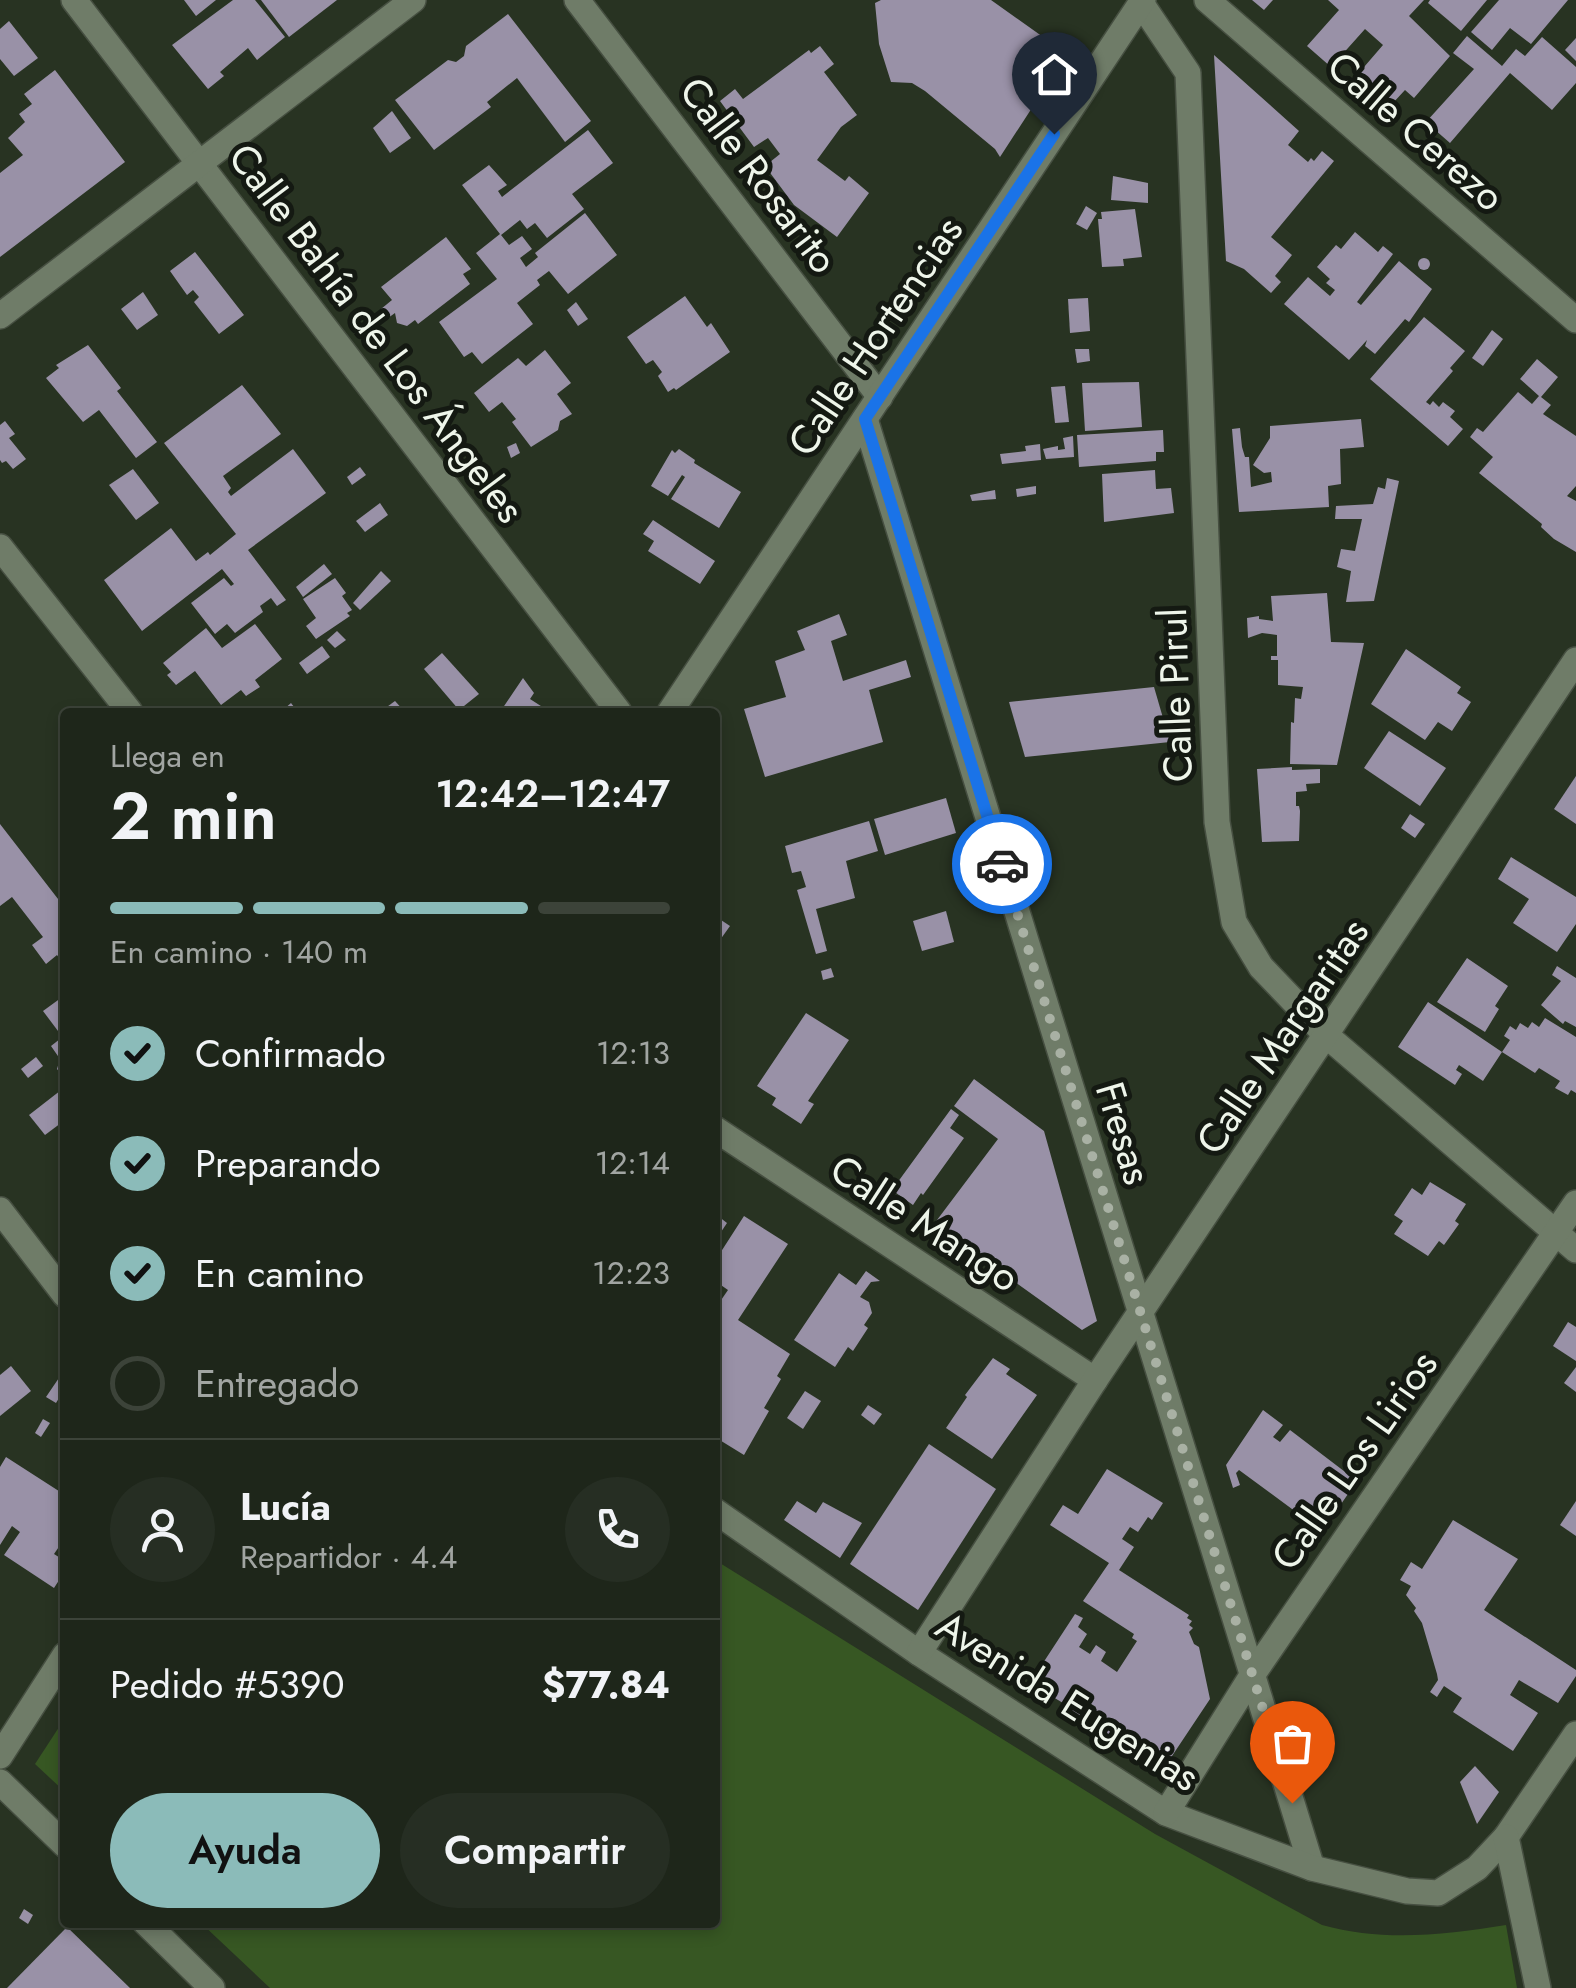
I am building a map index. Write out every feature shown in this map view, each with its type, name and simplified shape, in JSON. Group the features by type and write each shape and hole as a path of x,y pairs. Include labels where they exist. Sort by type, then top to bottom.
{"street":[{"name":"Calle Bahía de Los Ángeles","path":"74,0 616,708"},
{"path":"0,316 413,0"},
{"name":"Calle Rosarito","path":"577,0 880,396"},
{"name":"Calle Cerezo","path":"1207,0 1576,320"},
{"name":"Calle Hortencias","path":"673,708 1142,1"},
{"name":"Calle Pirul","path":"1142,1 1188,73 1217,822 1234,922 1261,967 1328,1036 1576,1250"},
{"name":"Fresas","path":"865,419 1312,1868"},
{"path":"0,547 127,708"},
{"name":"Calle Margaritas","path":"919,1653 1094,1380 1328,1036 1576,660"},
{"name":"Calle Mango","path":"720,1132 1094,1380"},
{"name":"Calle Los Lirios","path":"1166,1813 1252,1674 1576,1203"},
{"path":"0,1210 60,1288"},
{"name":"Avenida Eugenias","path":"720,1514 919,1653 1166,1813 1312,1868 1438,1894 1477,1868 1506,1836 1576,1734"},
{"path":"0,1756 60,1663"},
{"path":"0,1782 60,1840"},
{"path":"1506,1836 1538,1988"},
{"path":"151,1928 212,1988"}],"green space":[{"path":"720,1563 1155,1834 1322,1925 1368,1934 1414,1935 1506,1925 1517,1988 270,1988 206,1928 720,1928"},
{"path":"60,1726 60,1787 35,1764"}],"building":[{"path":"184,0 216,0 196,16"},
{"path":"233,0 255,0 285,37 257,60 248,48 220,72 224,76 208,89 172,45"},
{"path":"261,0 337,0 289,37"},
{"path":"991,0 1067,54 1000,157 925,91 912,83 891,82 879,44 875,3"},
{"path":"1252,0 1273,0 1264,10"},
{"path":"1328,0 1424,0 1409,16 1450,56 1414,98 1405,90 1392,104 1358,74 1383,45 1365,29 1331,67 1307,46 1339,10"},
{"path":"1487,0 1461,31 1428,3"},
{"path":"1499,0 1568,0 1531,44 1510,28 1492,50 1471,32"},
{"path":"508,14 591,121 565,142 517,78 487,102 491,107 434,150 395,100 448,60 456,62 464,56 466,46"},
{"path":"9,21 38,58 14,76 0,59 0,29"},
{"path":"1467,36 1502,66 1516,49 1525,56 1542,37 1576,67 1576,83 1552,110 1510,73 1450,143 1426,122 1474,69 1453,53"},
{"path":"1576,38 1576,61 1565,50"},
{"path":"820,46 834,64 824,72 857,115 841,127 817,160 845,181 849,176 869,193 837,237 794,205 765,166 780,154 768,138 754,147 720,101 735,89 743,99"},
{"path":"1214,55 1299,131 1288,145 1308,162 1322,151 1334,161 1271,237 1292,255 1275,276 1281,282 1271,293 1244,269 1226,261"},
{"path":"55,70 125,162 0,257 0,173 23,155 8,138 25,122 19,114 32,104 24,94"},
{"path":"392,111 411,138 390,153 373,128"},
{"path":"588,130 613,163 572,194 584,209 547,238 535,223 527,229 520,220 501,235 509,245 522,236 532,249 520,258 526,267 538,257 535,253 585,213 617,255 568,294 549,271 537,280 540,285 517,303 533,324 482,364 472,352 464,357 439,322 497,279 476,253 500,234 462,185 489,165 507,185 498,191 502,197"},
{"path":"1113,176 1148,183 1148,203 1111,200"},
{"path":"1086,206 1097,213 1087,230 1076,224"},
{"path":"1135,209 1142,257 1123,259 1124,266 1102,267 1098,219 1102,219 1101,212"},
{"path":"1355,232 1378,252 1383,246 1393,254 1357,302 1361,305 1399,261 1432,289 1409,322 1405,319 1375,354 1365,346 1367,340 1349,360 1284,304 1308,277 1330,296 1335,290 1317,267 1336,245 1341,249"},
{"path":"446,237 471,269 463,274 470,284 418,324 415,320 407,326 397,323 395,313 388,318 381,309 392,300 381,287"},
{"path":"195,252 244,315 219,334 194,302 199,297 193,290 187,295 170,271"},
{"path":"1424,258 1430,264 1424,270 1418,264"},
{"path":"143,292 158,315 137,330 121,309"},
{"path":"685,296 707,327 711,323 730,352 668,392 658,376 662,372 653,360 646,364 627,337"},
{"path":"1088,298 1090,331 1070,333 1068,299"},
{"path":"576,302 588,319 578,326 567,310"},
{"path":"1424,317 1465,351 1426,402 1430,405 1433,401 1439,407 1443,402 1455,411 1450,417 1463,429 1448,446 1370,379"},
{"path":"1492,330 1503,339 1483,366 1472,358"},
{"path":"88,345 121,388 117,391 157,442 136,458 99,410 83,422 46,378 59,368 56,365"},
{"path":"1075,349 1089,349 1090,361 1077,363"},
{"path":"545,350 571,383 557,394 572,414 560,421 558,430 531,447 502,402 489,412 474,393 518,358 526,366"},
{"path":"1537,359 1558,377 1541,397 1551,405 1543,414 1576,436 1576,486 1567,496 1576,501 1576,552 1554,539 1542,524 1479,473 1493,457 1470,437 1477,428 1483,432 1518,392 1532,404 1539,396 1520,379"},
{"path":"1139,382 1142,427 1085,431 1082,383"},
{"path":"242,385 281,434 223,476 231,496 293,449 326,493 248,550 286,600 277,606 271,598 260,606 263,612 235,633 227,624 215,634 191,603 224,578 231,586 234,584 222,569 142,631 104,580 171,528 196,561 236,534 164,443"},
{"path":"1065,386 1069,422 1055,423 1051,387"},
{"path":"1361,419 1364,447 1340,449 1341,484 1328,486 1329,507 1239,512 1232,429 1240,428 1245,457 1249,457 1251,487 1272,482 1271,472 1264,473 1253,465 1270,438 1270,426"},
{"path":"5,421 15,434 9,438 26,459 13,469 0,460 0,425"},
{"path":"1163,430 1164,452 1156,452 1156,461 1079,467 1077,435"},
{"path":"1073,436 1074,457 1046,459 1043,449 1065,449 1063,438"},
{"path":"516,443 520,453 511,458 507,447"},
{"path":"1040,444 1041,460 1002,464 1000,454 1026,451 1025,446"},
{"path":"679,449 741,492 719,528 671,499 685,477 682,475 668,496 651,486 672,450 675,453"},
{"path":"360,467 366,475 352,485 347,477"},
{"path":"133,469 159,503 136,520 109,485"},
{"path":"1155,470 1156,489 1171,488 1174,513 1104,522 1102,474"},
{"path":"1387,478 1399,481 1374,601 1346,602 1351,571 1337,567 1341,549 1355,551 1362,519 1335,519 1336,506 1373,504 1378,487 1385,489"},
{"path":"1036,486 1036,494 1017,497 1016,489"},
{"path":"995,490 996,499 972,501 970,495"},
{"path":"380,503 388,515 365,532 356,521"},
{"path":"653,520 715,561 700,584 648,551 654,541 643,534"},
{"path":"324,564 332,574 303,597 296,587"},
{"path":"381,571 391,581 360,610 353,603"},
{"path":"335,578 352,610 347,613 350,616 316,639 306,626 316,618 303,599"},
{"path":"1327,593 1331,642 1364,643 1337,765 1290,764 1295,698 1301,699 1303,687 1278,685 1278,660 1271,660 1271,656 1277,656 1277,635 1262,633 1248,638 1247,618 1259,616 1273,621 1271,596"},
{"path":"839,614 847,635 831,641 843,681 906,660 911,677 869,690 883,742 765,777 744,709 786,697 775,661 805,650 797,631"},
{"path":"255,624 282,659 255,680 260,687 246,696 241,690 221,705 195,671 176,685 167,675 171,672 163,663 206,628 222,648"},
{"path":"337,631 346,640 335,648 327,640"},
{"path":"322,646 330,657 307,674 299,663"},
{"path":"1406,649 1461,687 1457,693 1471,702 1452,731 1438,722 1425,740 1371,704"},
{"path":"442,653 479,694 457,708 424,669"},
{"path":"523,678 534,693 530,699 544,708 503,708"},
{"path":"1154,687 1170,742 1025,757 1009,702"},
{"path":"1389,731 1446,768 1420,806 1364,768"},
{"path":"1257,769 1320,769 1320,783 1306,784 1307,791 1296,792 1299,841 1262,842"},
{"path":"1576,776 1576,824 1554,809"},
{"path":"946,798 956,833 885,855 874,819"},
{"path":"1410,814 1425,824 1415,838 1401,828"},
{"path":"869,821 878,851 846,861 855,898 816,909 827,951 816,954 797,890 806,887 801,871 792,873 785,846"},
{"path":"0,824 60,902 60,959 57,955 46,964 32,945 43,937 12,897 0,906"},
{"path":"1511,857 1576,897 1576,924 1557,952 1513,923 1529,899 1498,879"},
{"path":"946,911 954,942 922,951 913,921"},
{"path":"720,919 730,926 720,940"},
{"path":"1467,958 1508,986 1485,1032 1437,1002"},
{"path":"1557,966 1576,978 1576,1027 1565,1021 1563,1024 1541,1005 1561,981 1552,975"},
{"path":"831,968 834,977 823,980 821,971"},
{"path":"60,999 58,1031 43,1011"},
{"path":"1428,1002 1502,1052 1483,1081 1459,1065 1456,1070 1462,1074 1455,1085 1398,1047"},
{"path":"806,1013 849,1040 808,1101 814,1104 801,1124 772,1105 776,1098 757,1086"},
{"path":"1545,1018 1576,1037 1576,1093 1571,1090 1568,1095 1555,1088 1560,1081 1539,1068 1535,1073 1502,1052 1510,1040 1504,1036 1510,1026 1516,1030 1520,1023 1528,1028 1532,1022 1539,1027"},
{"path":"60,1039 60,1059 51,1046"},
{"path":"36,1057 43,1066 28,1078 21,1069"},
{"path":"974,1079 1044,1131 1097,1321 1082,1330 934,1224 998,1139 954,1106"},
{"path":"60,1091 60,1124 45,1135 29,1115"},
{"path":"951,1109 959,1115 950,1128 964,1138 913,1205 892,1190"},
{"path":"1430,1182 1466,1204 1455,1221 1459,1224 1444,1245 1439,1241 1428,1256 1394,1234 1403,1221 1394,1215 1412,1188 1422,1195"},
{"path":"744,1216 788,1244 738,1320 790,1354 764,1408 769,1411 744,1455 720,1440 720,1302 728,1290 720,1284 720,1253"},
{"path":"866,1271 880,1281 871,1282 860,1297 869,1302 872,1313 864,1325 868,1328 853,1351 848,1347 835,1367 794,1340 839,1273 856,1285"},
{"path":"1568,1322 1576,1327 1576,1361 1553,1346"},
{"path":"993,1358 1010,1369 1006,1374 1037,1395 992,1459 946,1428"},
{"path":"11,1366 31,1391 0,1416 0,1375"},
{"path":"1576,1367 1576,1392 1564,1383"},
{"path":"60,1376 56,1403 46,1397"},
{"path":"805,1391 821,1401 803,1429 787,1418"},
{"path":"868,1405 882,1414 874,1425 861,1415"},
{"path":"1263,1410 1283,1425 1273,1437 1280,1442 1290,1430 1357,1481 1312,1546 1303,1540 1315,1526 1239,1470 1236,1473 1240,1485 1233,1488 1226,1465"},
{"path":"43,1419 50,1423 41,1437 35,1433"},
{"path":"929,1444 996,1489 918,1610 850,1564"},
{"path":"6,1457 60,1492 60,1545 54,1554 60,1558 60,1579 54,1588 4,1555 20,1532 12,1526 0,1545 0,1467"},
{"path":"1107,1469 1163,1503 1152,1520 1148,1517 1138,1532 1130,1527 1122,1539 1134,1547 1119,1570 1189,1615 1193,1628 1189,1632 1199,1647 1210,1699 1162,1771 1084,1724 1096,1707 1085,1700 1078,1720 1069,1715 1073,1709 1053,1697 1050,1701 1028,1686 1075,1614 1083,1618 1078,1627 1087,1634 1079,1647 1090,1654 1096,1645 1106,1652 1101,1661 1117,1672 1137,1641 1132,1638 1134,1634 1083,1601 1109,1563 1050,1525 1063,1505 1078,1514"},
{"path":"797,1501 816,1513 823,1502 862,1523 840,1558 784,1520"},
{"path":"1576,1501 1576,1536 1560,1525"},
{"path":"1453,1520 1518,1559 1484,1610 1576,1670 1558,1703 1519,1680 1510,1695 1538,1713 1513,1751 1453,1712 1462,1698 1444,1686 1437,1697 1430,1692 1438,1680 1437,1674 1422,1623 1406,1595 1411,1586 1400,1580 1411,1562 1422,1569"},
{"path":"1475,1766 1499,1792 1477,1824 1460,1782"},
{"path":"24,1909 33,1915 28,1924 19,1918"},
{"path":"68,1928 130,1988 7,1988"}],"way so far":[{"path":"1002,864 1292,1803"}],"route":[{"path":"1002,864 865,419 1054,134"}]}
